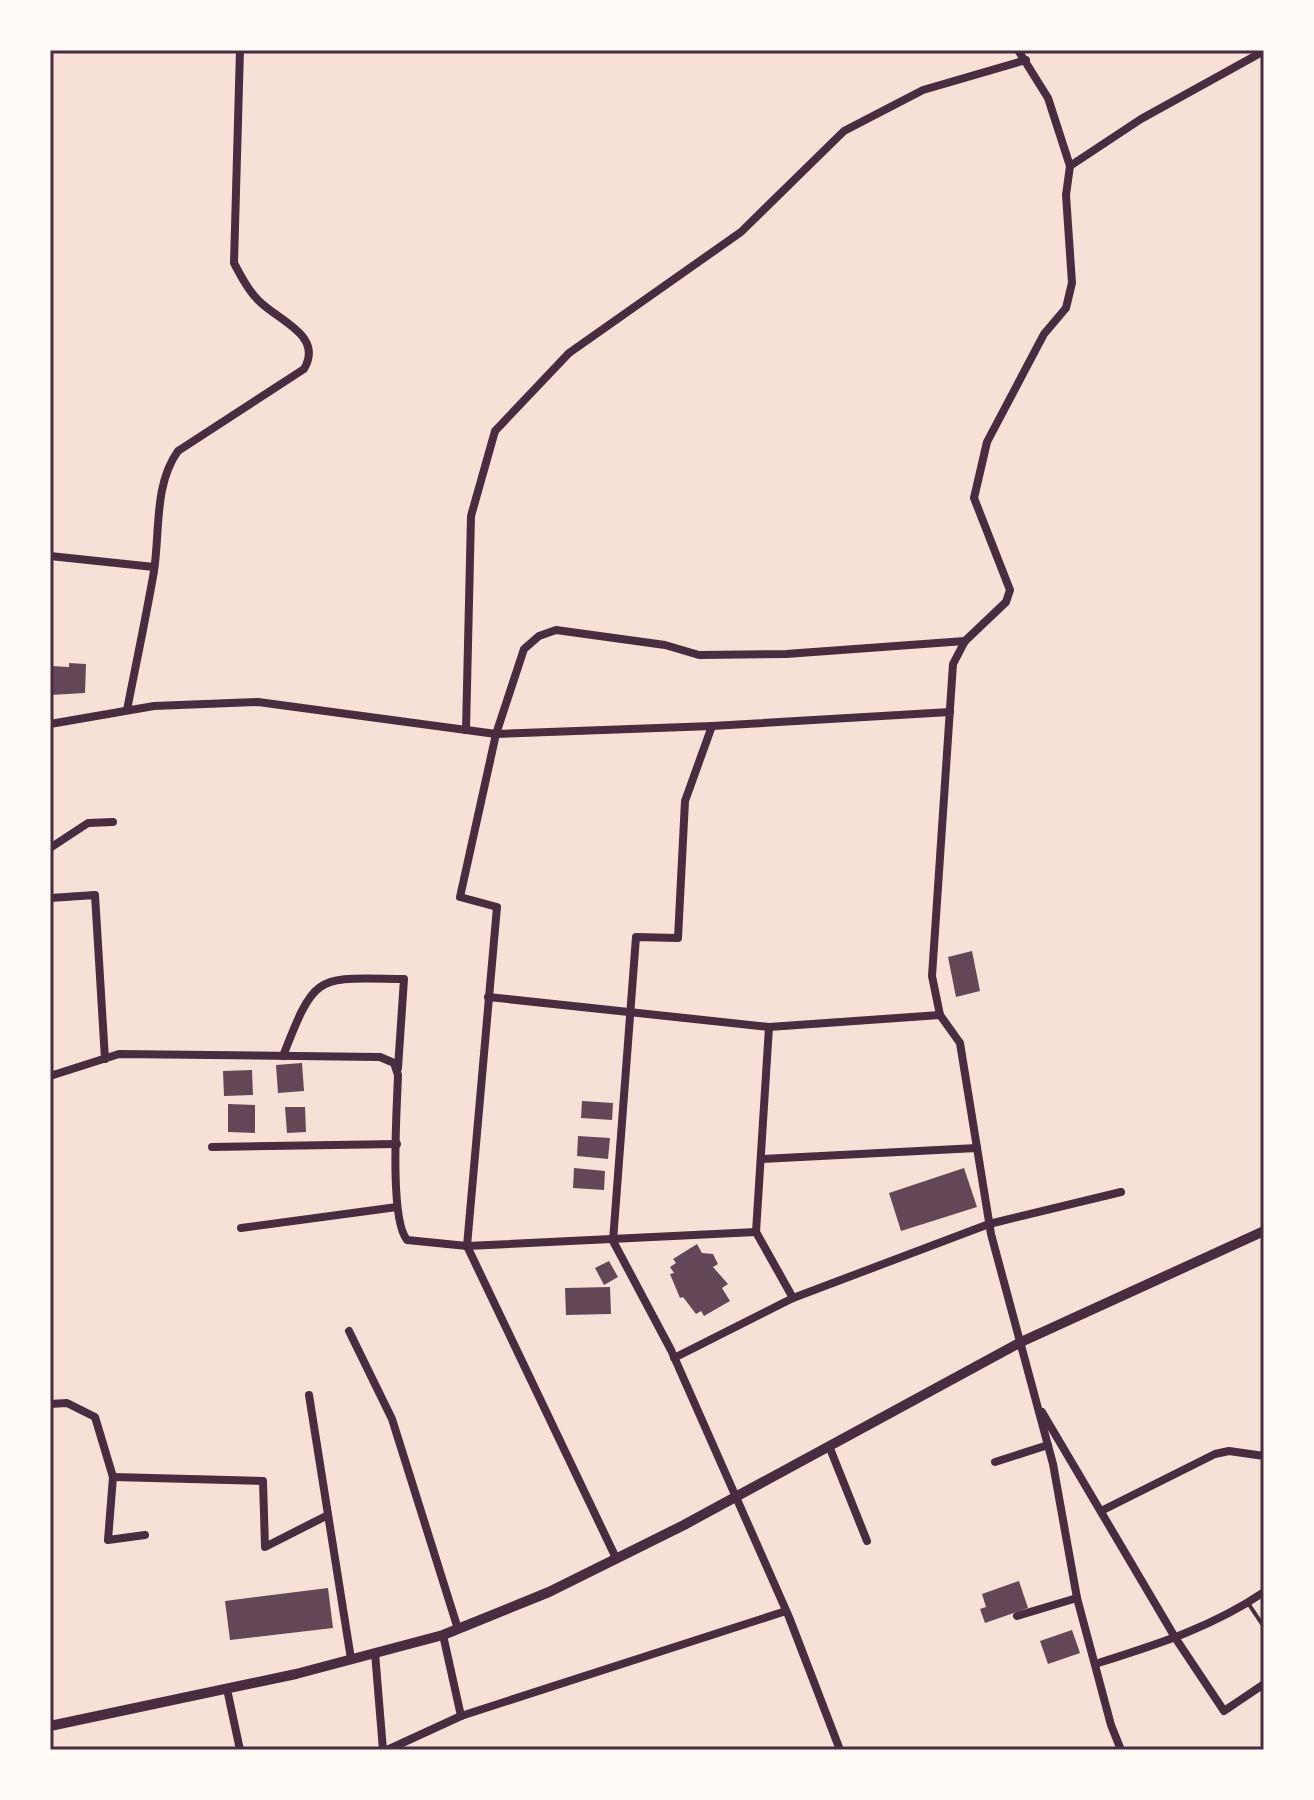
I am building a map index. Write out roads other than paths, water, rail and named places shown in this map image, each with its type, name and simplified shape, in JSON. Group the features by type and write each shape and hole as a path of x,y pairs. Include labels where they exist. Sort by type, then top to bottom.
{"street":[{"path":"127,710 154,567 163,483 178,451 304,369 311,350 302,334 247,288 234,263 240,50"},
{"path":"1018,50 1048,98 1070,166 1066,195 1072,283 1066,308 1044,334 987,442 974,498 1010,590 1006,602 965,641 953,664 932,976 940,1015 960,1043 989,1224 1048,1445 1077,1598 1121,1750"},
{"path":"1070,166 1141,119 1264,51"},
{"path":"466,730 471,516 495,431 569,353 741,232 844,131 923,90 1026,60"},
{"path":"50,556 154,567"},
{"path":"616,1558 467,1246 497,907 460,897 496,734 524,649 539,636 556,630 665,645 699,655 786,654 965,641"},
{"path":"50,724 154,706 258,702 496,734 712,726 950,712"},
{"path":"712,726 685,801 678,938 636,937 613,1241 674,1358 733,1498 786,1611 840,1750"},
{"path":"50,848 88,823 113,822"},
{"path":"50,898 95,895 105,1059"},
{"path":"283,1056 312,991 326,981 404,979 398,1075 397,1207 400,1232 407,1240 467,1246 756,1232"},
{"path":"488,997 769,1027 940,1015"},
{"path":"769,1027 756,1232 793,1298"},
{"path":"50,1076 119,1054 156,1053 380,1057 394,1063 398,1075"},
{"path":"212,1147 397,1144"},
{"path":"761,1159 977,1148"},
{"path":"674,1358 793,1298 989,1224 1121,1192"},
{"path":"241,1228 397,1207"},
{"path":"50,1726 227,1689 443,1635 549,1592 733,1498 1021,1342 1264,1231"},
{"path":"349,1331 392,1419 458,1629"},
{"path":"309,1395 351,1659"},
{"path":"50,1404 67,1403 95,1417 113,1477 108,1540 145,1535"},
{"path":"1037,1404 1176,1639 1224,1711 1264,1684"},
{"path":"995,1462 1048,1445"},
{"path":"829,1446 867,1541"},
{"path":"1101,1511 1215,1454 1229,1451 1264,1456"},
{"path":"113,1477 263,1481 265,1547 326,1516"},
{"path":"1095,1664 1176,1639 1226,1617 1264,1592"},
{"path":"1017,1616 1077,1598"},
{"path":"375,1653 385,1750 461,1716 786,1611"},
{"path":"443,1635 461,1716"},
{"path":"227,1689 240,1750"}],"lane":[{"path":"1248,1603 1264,1627"}]}
